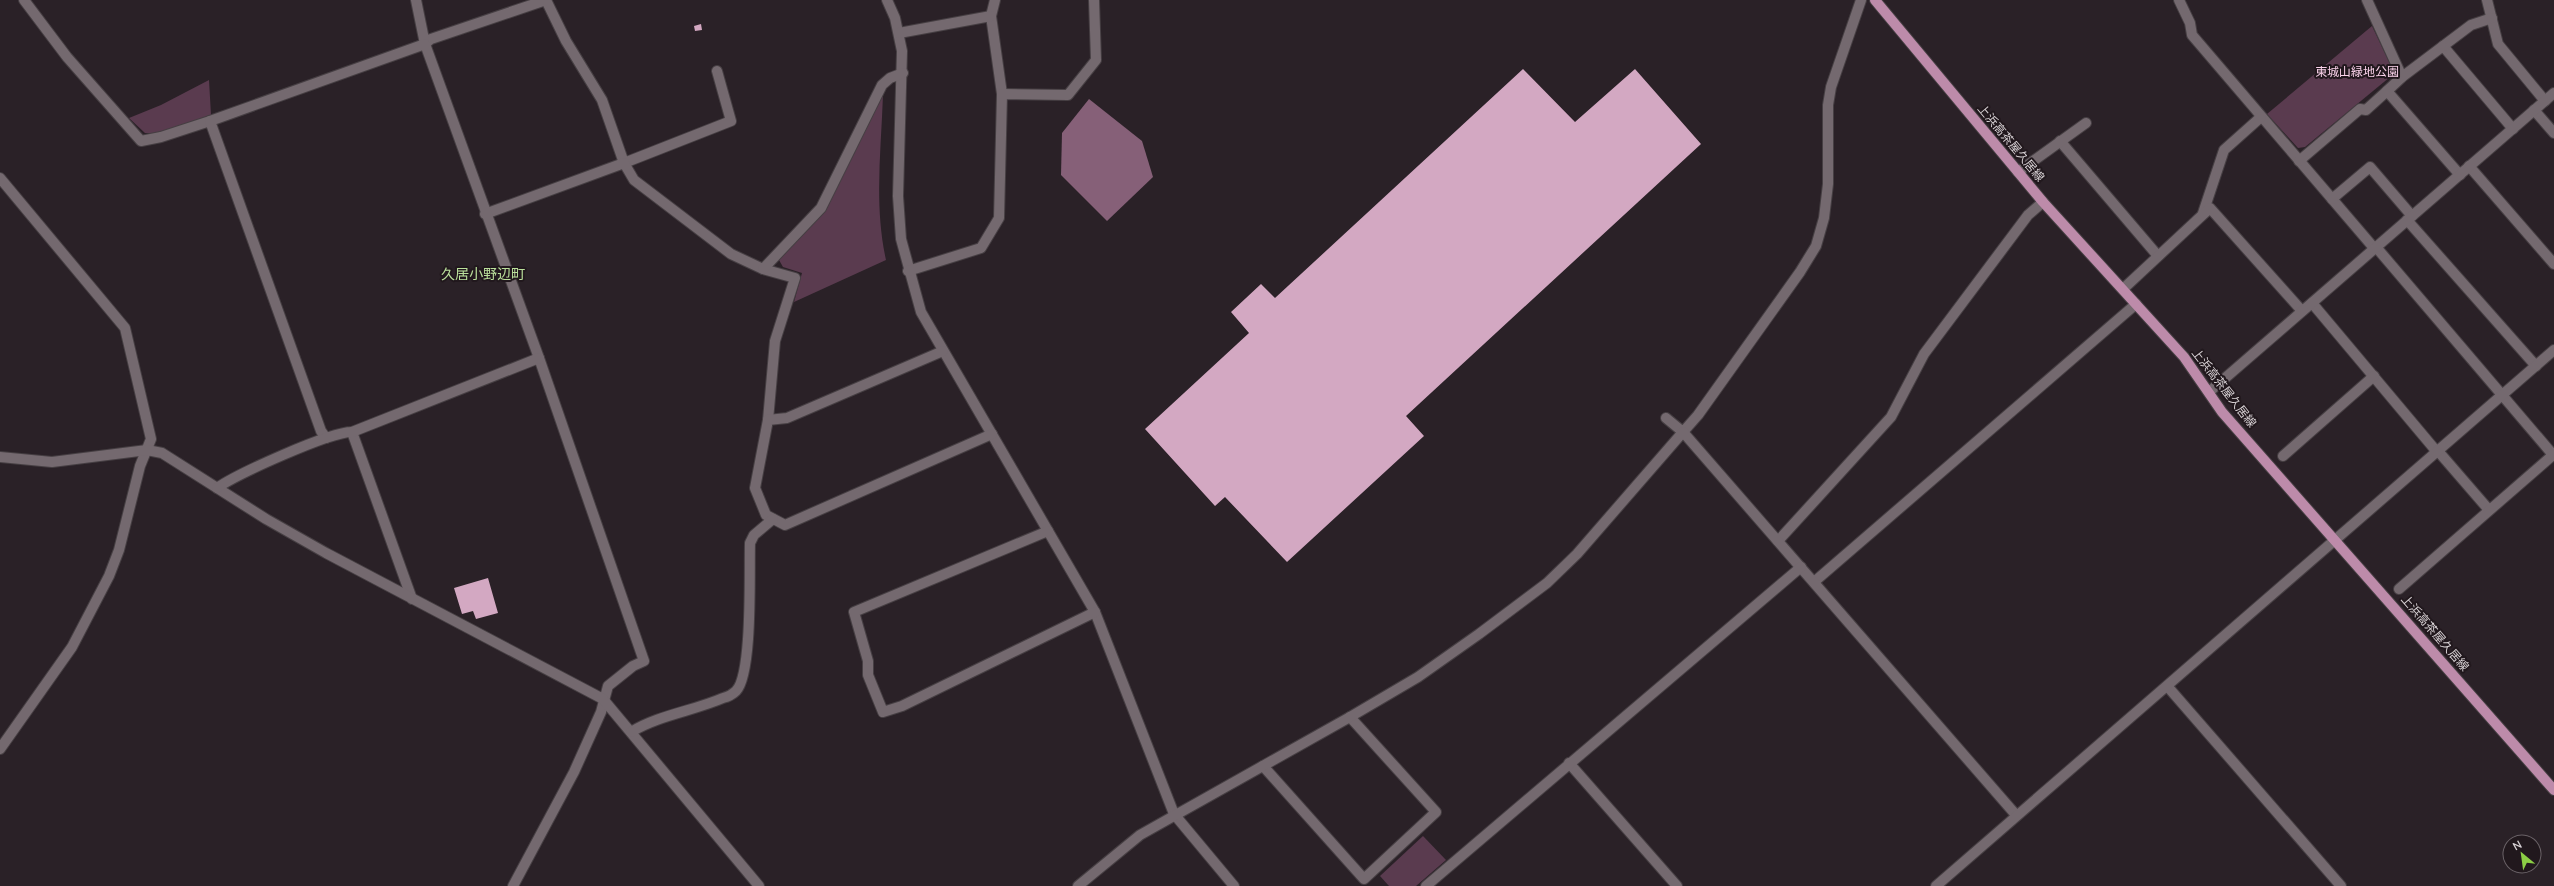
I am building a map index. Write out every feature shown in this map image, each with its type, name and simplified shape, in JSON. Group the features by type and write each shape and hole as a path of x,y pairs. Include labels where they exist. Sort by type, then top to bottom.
{"main road":[{"name":"上浜高茶屋久居線","path":"1875,0 2043,202 2184,358 2210,392 2222,412 2336,539 2554,790"}],"street":[{"path":"24,0 68,57 141,141 161,137 210,121 425,44 431,39 546,0 566,41 602,100 624,163 634,180 661,198 731,254 764,269 795,278 775,342 768,420 754,488 766,515 785,525 992,434"},
{"path":"416,0 425,44 538,358 644,661 633,666 608,686 603,699 601,712 574,772 513,886"},
{"path":"887,0 899,33 903,73 898,203 901,239 908,271 921,312 1095,612 1174,814 1234,886"},
{"path":"908,271 981,248 999,218 1002,94 990,16 995,0"},
{"path":"1002,94 1068,95 1096,60 1094,0"},
{"path":"1078,886 1140,835 1174,814 1263,766 1418,677 1547,583 1577,554 1698,415 1800,272 1816,246 1824,218 1828,184 1828,106 1831,86 1861,0"},
{"path":"2180,0 2190,23 2192,35 2553,456 2399,589"},
{"path":"2367,0 2402,77"},
{"path":"2487,0 2498,44 2545,101"},
{"path":"899,33 990,16"},
{"path":"2299,161 2360,109 2366,110 2402,77 2471,25 2492,18"},
{"path":"2443,46 2513,129"},
{"path":"485,214 624,163 731,121 717,71"},
{"path":"764,269 821,208 882,85 890,78 903,73"},
{"path":"2387,91 2460,175"},
{"path":"2210,392 2554,93"},
{"path":"2534,110 2554,133"},
{"path":"2203,214 2224,150 2261,117"},
{"path":"210,121 321,431 326,438"},
{"path":"2018,172 2086,122"},
{"path":"2060,141 2158,256"},
{"path":"2469,166 2554,264"},
{"path":"2332,199 2370,167 2410,218 2536,366"},
{"path":"0,178 125,328 151,439 140,466 119,550 108,576 72,647 0,749"},
{"path":"1778,541 1892,417 1926,351 2028,215 2043,202"},
{"path":"2123,289 2210,208 2302,311"},
{"path":"2312,303 2489,510"},
{"path":"1814,582 2136,304"},
{"path":"1936,886 2168,687 2554,350"},
{"path":"768,420 787,418 943,351"},
{"path":"217,488 232,478 326,438 342,432 352,432 538,358"},
{"path":"2283,456 2374,376"},
{"path":"1666,418 1683,432 2016,816"},
{"path":"352,432 412,599"},
{"path":"0,457 52,462 147,450 162,453 266,519 412,599 603,699 759,886"},
{"path":"631,732 644,724 723,698 736,691 741,681 748,644 750,542 754,535 773,519"},
{"path":"1048,531 854,612 868,662 868,675 883,712 902,706 1095,612"},
{"path":"1426,886 1801,567"},
{"path":"2168,687 2341,886"},
{"path":"1263,766 1364,879 1436,812 1350,717"},
{"path":"1569,763 1677,886"}],"green space":[{"name":"東城山緑地公園","path":"2372,26 2392,68 2390,77 2305,147 2298,148 2267,114"},
{"path":"209,80 211,115 157,133 145,133 129,118 161,105"},
{"path":"883,95 879,199 882,240 886,260 794,302 802,273 783,267 779,260 824,209 854,154 880,96"},
{"path":"1423,836 1446,860 1416,886 1389,886 1380,876"}],"shaded area":[{"path":"1089,99 1142,141 1153,177 1107,221 1061,175 1062,133"}],"building":[{"path":"701,24 702,30 695,31 694,26"},
{"path":"1523,69 1575,122 1635,69 1701,144 1406,416 1424,436 1287,562 1225,497 1215,506 1145,429 1249,333 1231,312 1261,284 1275,298"},
{"path":"488,578 498,613 476,619 473,611 462,614 454,588"}],"district":[{"name":"久居小野辺町","path":"483,274"}]}
